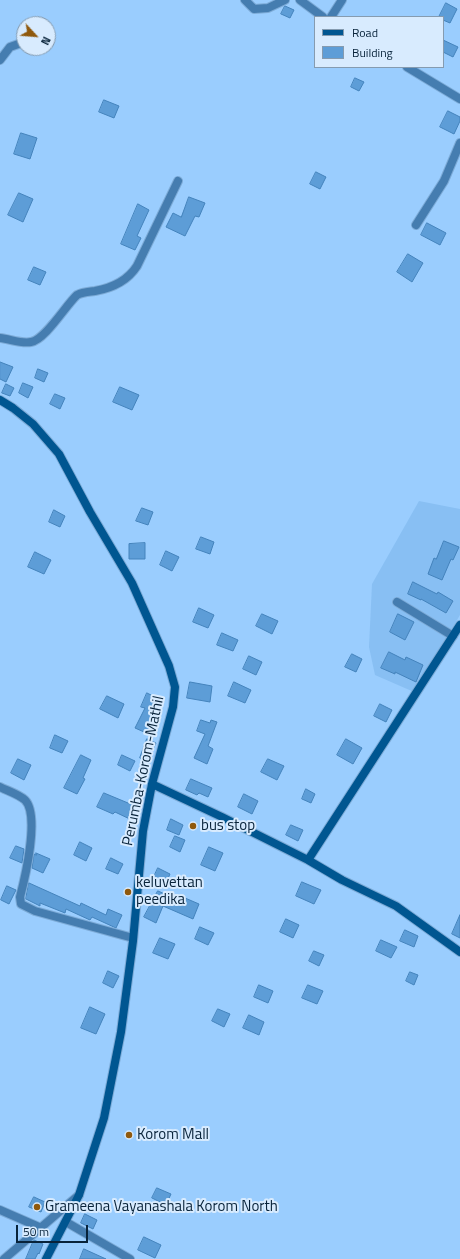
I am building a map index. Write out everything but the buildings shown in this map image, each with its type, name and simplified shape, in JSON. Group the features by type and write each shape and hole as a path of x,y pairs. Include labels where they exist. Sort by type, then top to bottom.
{"street":[{"path":"245,0 254,9 268,8 285,0"},
{"path":"300,0 322,16"},
{"path":"332,16 342,0"},
{"path":"0,60 10,47 16,45"},
{"path":"409,68 460,99"},
{"path":"416,225 444,181 460,143"},
{"path":"0,338 32,342 44,333 59,317 71,300 77,295 111,286 125,279 133,272 178,181"},
{"name":"Perumba-Korom-Mathil","path":"0,400 33,424 59,454 90,512 132,582 169,666 175,687 173,707 152,784 143,831 134,938 121,1032 104,1118 79,1194 46,1259"},
{"path":"397,602 453,636"},
{"path":"308,860 460,625"},
{"path":"152,784 222,817 308,860 342,880 396,906 460,952"},
{"path":"0,787 15,793 25,801 31,811 30,856 20,897 21,904 35,911 134,938"},
{"path":"4,1259 39,1227 79,1194"},
{"path":"0,1210 39,1227"},
{"path":"66,1222 130,1259"}],"shaded area":[{"path":"419,501 460,509 460,615 414,692 375,675 369,647 372,584"}],"place":[{"name":"bus stop","path":"193,826"},
{"name":"keluvettan peedika","path":"128,892"},
{"name":"Korom Mall","path":"129,1135"},
{"name":"Grameena Vayanashala Korom North","path":"37,1207"}]}
